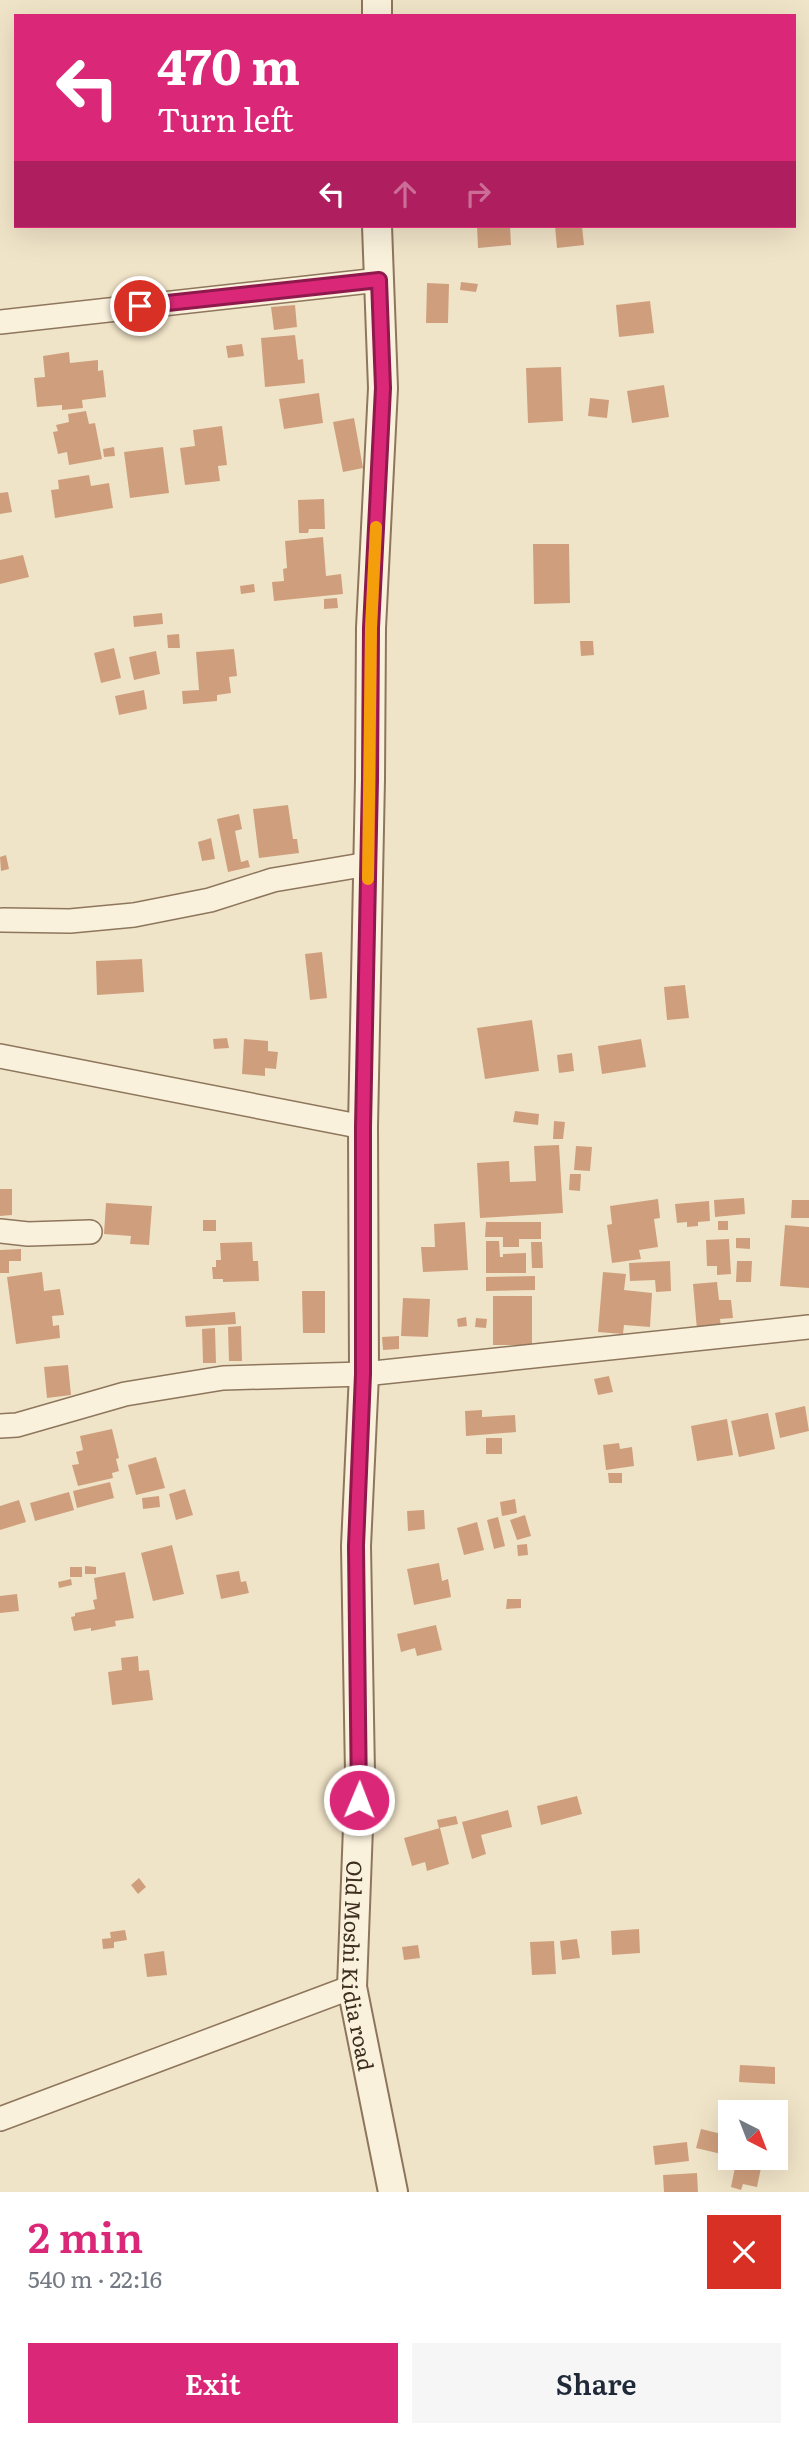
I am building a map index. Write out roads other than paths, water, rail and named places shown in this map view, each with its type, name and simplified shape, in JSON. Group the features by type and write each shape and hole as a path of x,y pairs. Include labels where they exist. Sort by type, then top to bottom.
{"street":[{"name":"Old Moshi Kidia road","path":"377,228 383,388 371,628 363,1127 363,1374 356,1546 360,1774 352,1987 393,2192"},
{"path":"0,321 379,280"},
{"path":"3,920 70,921 134,915 210,900 273,880 369,864"},
{"path":"0,1056 363,1127"},
{"path":"0,1231 28,1234 90,1233"},
{"path":"0,1426 17,1425 125,1394 223,1378 363,1374 809,1327"},
{"path":"0,2119 352,1987"}]}
